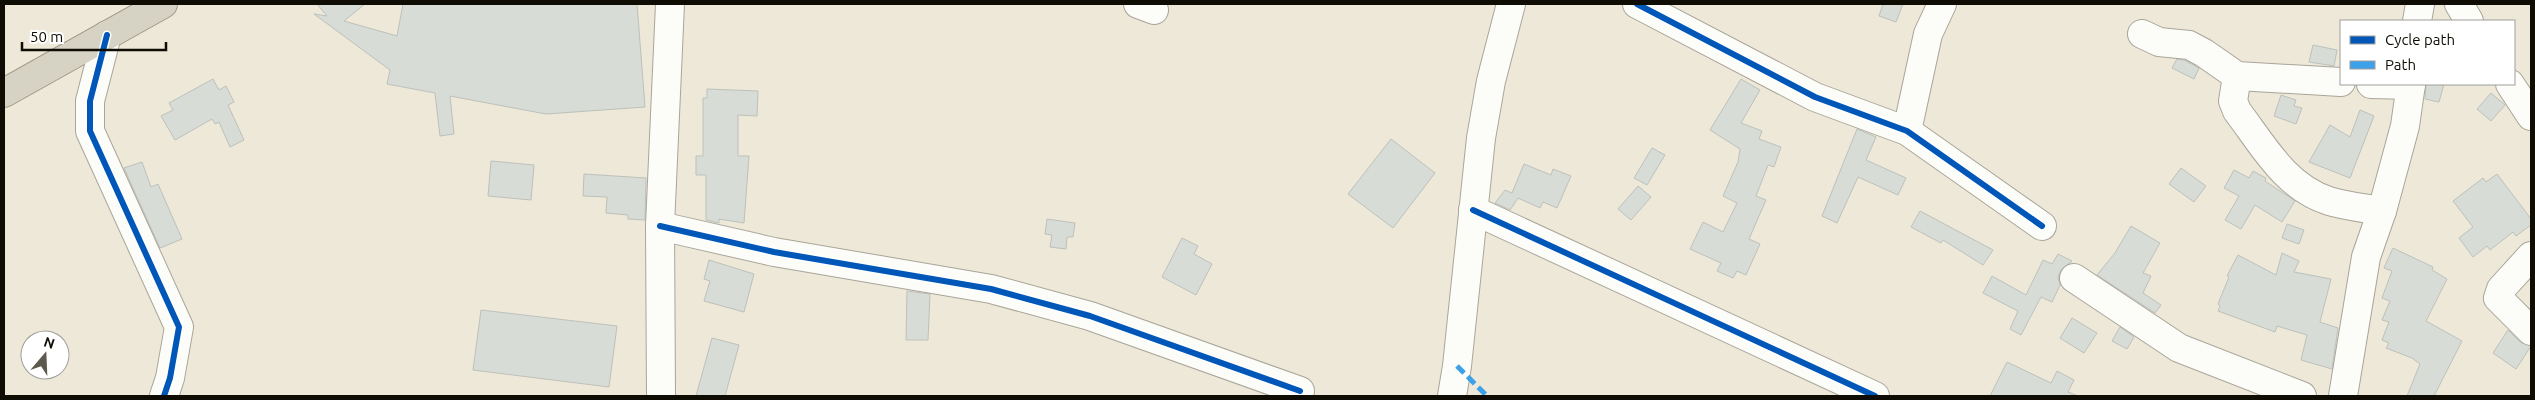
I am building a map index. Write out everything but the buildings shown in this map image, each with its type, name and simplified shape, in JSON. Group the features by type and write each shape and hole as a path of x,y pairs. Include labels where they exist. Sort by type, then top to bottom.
{"highway":[{"path":"4,93 163,4"}],"street":[{"path":"661,396 660,226 670,4"},
{"path":"1452,396 1457,366 1481,138 1491,81 1511,4"},
{"path":"1637,4 1815,97 1906,131 2042,226"},
{"path":"1906,131 1928,34 1933,19 1942,4"},
{"path":"2417,20 2420,4"},
{"path":"2459,4 2468,20"},
{"path":"2142,34 2159,42 2189,45 2237,76 2340,82"},
{"path":"107,35 90,101 90,131 178,327 170,378 164,396"},
{"path":"2237,76 2233,101 2237,110 2288,178 2306,191 2329,201 2382,211"},
{"path":"2343,396 2366,257 2382,211 2405,126 2411,85"},
{"path":"2511,85 2531,116"},
{"path":"1472,210 1875,396"},
{"path":"660,226 774,252 991,289 1090,316 1300,391"},
{"path":"2531,256 2501,289 2498,298 2531,331"},
{"path":"2074,278 2179,348 2302,396"}],"marked path":[{"path":"1457,366 1487,396"}],"cycle path":[{"path":"1637,4 1815,97 1907,131 2042,226"},
{"path":"107,35 90,101 90,131 179,327 170,378 164,396"},
{"path":"1473,210 1875,396"},
{"path":"660,226 774,252 991,289 1090,316 1300,391"}]}
